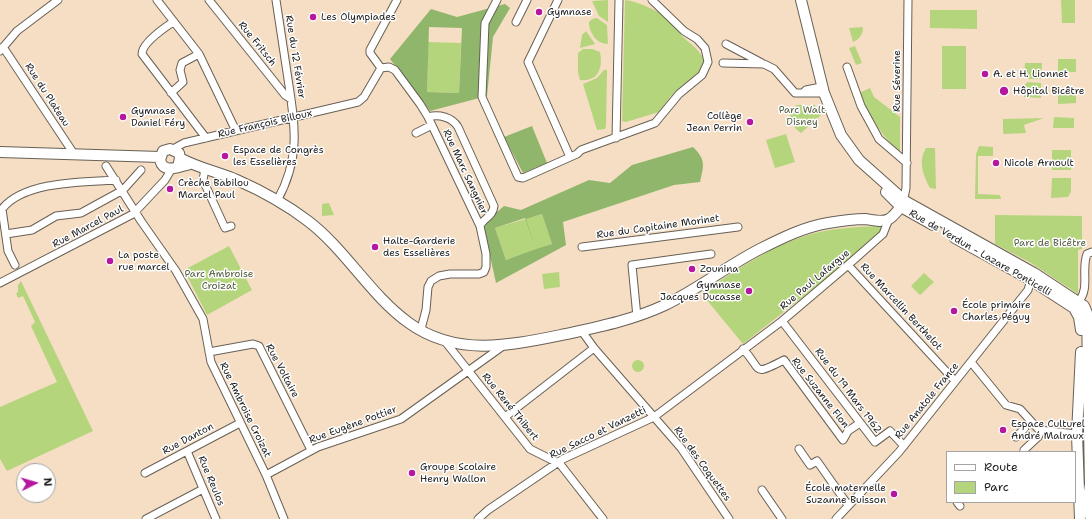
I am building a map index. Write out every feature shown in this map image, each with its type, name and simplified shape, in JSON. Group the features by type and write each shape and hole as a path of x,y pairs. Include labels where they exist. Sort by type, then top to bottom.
{"street":[{"path":"2,49 18,31 58,0"},
{"path":"157,0 198,54 236,131"},
{"name":"Rue Fritsch","path":"209,0 285,95 291,99"},
{"name":"Rue du 12 Février","path":"276,0 294,117 295,140 292,162 286,184 277,201"},
{"path":"398,0 370,50 370,53 381,68 389,67 395,70 428,117"},
{"path":"497,0 486,23 482,97 518,177 523,178 570,157 581,150 655,123 679,94 702,75 708,62 705,48 697,39 684,31 652,0"},
{"path":"516,22 527,0"},
{"path":"558,0 528,62 570,157"},
{"path":"616,138 619,0"},
{"name":"Rue de Verdun - Lazare Ponticelli","path":"801,0 823,90 845,141 859,160 872,172 878,183 903,204 1033,282 1076,305"},
{"name":"Rue Séverine","path":"903,204 907,163 908,0"},
{"path":"173,22 151,38 142,52 171,93 206,138"},
{"path":"726,44 774,69 795,93 804,92 806,90 823,90"},
{"name":"Rue du Plateau","path":"2,49 72,154"},
{"path":"171,93 183,82 180,70 182,62 198,54"},
{"path":"708,62 764,64"},
{"path":"847,67 861,106 879,139 907,163"},
{"name":"Rue François Billoux","path":"174,149 184,143 358,102 364,97 381,68"},
{"name":"Rue Marc Sangnier","path":"421,329 426,310 428,287 431,280 439,276 450,274 479,274 484,272 486,267 486,254 480,226 428,117 446,117 454,122 458,127 494,206 492,214 482,222 480,226"},
{"name":"Rue Marc Sangnier","path":"416,133 432,125"},
{"path":"176,165 179,153 174,149 163,151 160,157 162,166 176,165 190,164 236,180 277,201 308,222 325,236 383,299 408,322 444,340 471,345 503,346 637,317 667,304 758,250 803,229 829,222 890,219 903,204"},
{"path":"0,152 120,157 160,157"},
{"name":"Rue Marcel Paul","path":"0,283 135,212 165,180 176,165"},
{"name":"Rue Ambroise Croizat","path":"106,166 123,190 135,212 176,270 203,319 209,352 215,372 266,475 284,519"},
{"path":"205,169 203,180 225,228 231,226"},
{"path":"6,234 32,230 56,216 81,213 123,190 141,170"},
{"path":"15,265 8,251 2,209 9,200 35,188 116,180"},
{"name":"Rue Paul Lafargue","path":"744,349 782,321 883,234 890,219"},
{"name":"Rue du Capitaine Morinet","path":"582,247 738,227"},
{"path":"1076,305 1085,293 1085,260 1090,253"},
{"path":"637,317 632,266 711,254"},
{"name":"Rue Marcellin Berthelot","path":"848,265 955,381"},
{"name":"Rue de Verdun - Lazare Ponticelli","path":"1033,282 1076,305"},
{"name":"Rue Anatole France","path":"836,519 904,446 1033,282"},
{"path":"1076,305 1081,325 1077,434 1080,519"},
{"path":"1076,305 1084,306 1087,313 1091,446 1087,507 1091,519"},
{"name":"Rue du 19 Mars 1962","path":"782,321 875,442 890,431 904,446"},
{"name":"Rue des Coquettes","path":"581,330 594,348 681,448 729,519"},
{"name":"Rue René Thibert","path":"444,340 530,449 557,462 603,519"},
{"name":"Rue Voltaire","path":"209,352 253,344 259,346 311,450"},
{"name":"Rue Eugène Pottier","path":"266,475 311,450 401,419 503,346"},
{"path":"505,418 594,348"},
{"name":"Rue Sacco et Vanzetti","path":"478,519 488,510 557,462 654,417 744,349"},
{"name":"Rue Suzanne Flon","path":"744,349 755,367 760,370 765,370 784,360 843,440 848,431 860,423"},
{"path":"971,362 1006,405 1018,408 1027,423 1041,431 1077,434"},
{"path":"1078,389 1082,398 1082,428 1091,446"},
{"name":"Rue Danton","path":"144,473 240,423"},
{"path":"1016,437 1025,428 1027,423"},
{"path":"1024,450 1038,437 1041,431"},
{"path":"1077,434 1084,445 1085,463 1089,469"},
{"path":"798,449 810,465 817,461 848,505"},
{"name":"Rue Reulos","path":"187,451 216,519"},
{"path":"146,519 203,489"},
{"path":"762,490 782,519"}],"green space":[{"path":"608,0 608,22 599,16 592,1"},
{"path":"625,0 643,5 671,19 675,23 677,30 697,50 703,58 705,64 701,71 671,96 659,112 626,122 622,121"},
{"path":"1061,0 1075,0 1075,23 1062,23"},
{"path":"505,4 510,8 493,37 487,96 430,111 390,59 431,9 457,17","holes":["429,27 462,28 459,93 427,92"]},
{"path":"930,10 977,10 977,29 930,28"},
{"path":"597,18 607,25 608,44 597,40 590,30 589,22 592,19"},
{"path":"863,27 861,36 853,42 849,28"},
{"path":"586,31 595,44 580,48 582,35"},
{"path":"428,42 461,43 459,93 427,92"},
{"path":"855,46 862,63 856,65 849,48"},
{"path":"942,46 966,46 966,89 942,89"},
{"path":"583,49 592,49 600,52 600,68 592,79 580,80 578,72 578,53"},
{"path":"1058,59 1076,59 1076,72 1058,72"},
{"path":"1025,63 1042,63 1041,79 1028,79 1024,76"},
{"path":"604,70 607,70 606,126 605,129 597,130 583,84 597,78"},
{"path":"1028,82 1041,83 1041,98 1024,97 1024,85"},
{"path":"870,88 874,97 900,117 900,153 876,125 859,93"},
{"path":"1058,90 1076,90 1076,103 1058,104"},
{"name":"Parc Walt Disney","path":"797,105 815,105 821,115 801,133 793,126 790,118 790,111"},
{"path":"1054,117 1074,118 1074,128 1053,128"},
{"path":"1044,118 1024,125 1026,133 1004,134 1003,132 1003,119"},
{"path":"532,126 547,163 523,173 504,137"},
{"path":"786,134 795,162 775,168 766,140"},
{"path":"979,146 993,147 993,156 978,156 978,194 1000,195 1001,199 975,199 976,154"},
{"path":"693,147 702,159 703,167 700,182 674,185 563,222 566,245 496,283 483,224 504,206 521,210 589,180 610,183 632,165","holes":["542,214 552,244 536,249 526,219","525,218 536,249 506,260 495,228"]},
{"path":"926,148 935,148 936,189 930,188 922,168 922,158"},
{"path":"1052,150 1071,150 1071,158 1069,161 1071,163 1071,170 1052,170"},
{"path":"1052,178 1071,178 1071,192 1068,197 1051,198"},
{"path":"329,203 334,215 322,216 322,204"},
{"path":"542,214 552,244 506,260 495,228"},
{"name":"Parc de Bicêtre","path":"995,215 1082,216 1082,249 1078,250 1078,294 1031,263 995,244"},
{"path":"880,226 882,230 837,270 743,344 701,293 751,261 791,241 814,233 852,227"},
{"name":"Parc Ambroise Croizat","path":"229,246 252,290 207,315 184,270"},
{"path":"559,272 560,287 544,289 542,274"},
{"path":"924,273 934,282 920,295 911,286"},
{"path":"21,281 93,431 24,463 16,463 16,467 7,471 0,459 0,407 57,382 31,326 35,322 23,296 18,298 16,293 18,292 18,285"},
{"path":"638,360 642,362 644,366 642,370 638,372 634,370 632,366 634,362"}],"place":[{"name":"Gymnase","path":"539,12"},
{"name":"Les Olympiades","path":"313,17"},
{"name":"A. et H. Lionnet","path":"985,74"},
{"name":"Hôpital Bicêtre","path":"1004,91"},
{"name":"Gymnase Daniel Féry","path":"123,117"},
{"name":"Collège Jean Perrin","path":"750,122"},
{"name":"Espace de Congrès les Esselières","path":"225,156"},
{"name":"Nicole Arnoult","path":"996,163"},
{"name":"Crèche Babilou Marcel Paul","path":"170,189"},
{"name":"Halte-Garderie des Esselières","path":"375,247"},
{"name":"La poste rue marcel","path":"110,261"},
{"name":"Zounina","path":"692,269"},
{"name":"Gymnase Jacques Ducasse","path":"749,291"},
{"name":"École primaire Charles Péguy","path":"954,311"},
{"name":"Espace Culturel André Malraux","path":"1003,430"},
{"name":"Groupe Scolaire Henry Wallon","path":"412,473"},
{"name":"École maternelle Suzanne Buisson","path":"894,494"}]}
